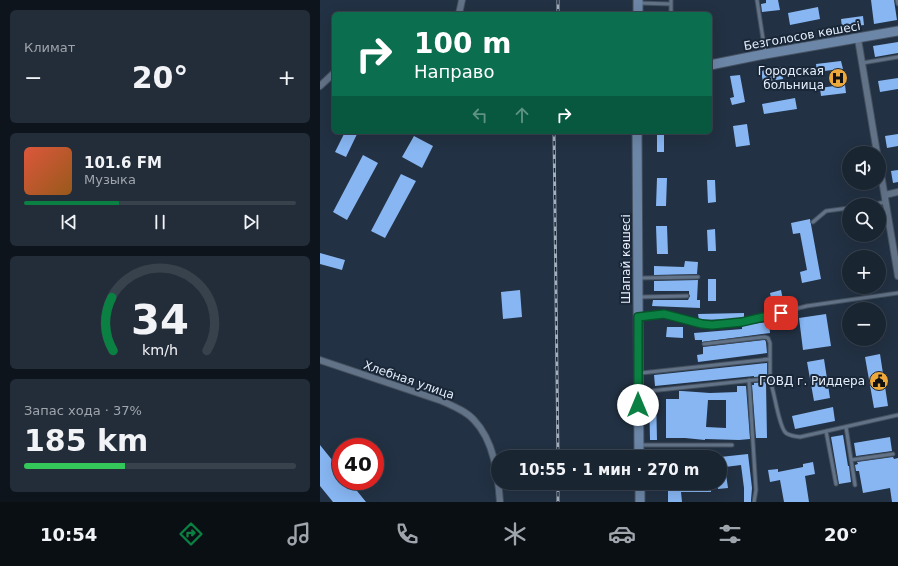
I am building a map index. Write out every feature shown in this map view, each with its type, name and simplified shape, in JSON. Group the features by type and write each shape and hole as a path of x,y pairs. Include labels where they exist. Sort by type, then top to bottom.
{"street":[{"path":"459,12 462,0"},
{"path":"638,1 638,12"},
{"name":"Безголосов көшесі","path":"712,65 898,32"},
{"path":"858,39 877,146"},
{"path":"320,86 332,75"},
{"name":"Шапай көшесі","path":"637,134 639,450"},
{"path":"884,190 885,198"},
{"path":"885,195 898,192"},
{"path":"886,202 898,276"},
{"name":"Хлебная улица","path":"320,360 442,401 461,410 474,419 486,436 493,455 500,502"},
{"path":"640,490 640,502"}],"lane":[{"path":"756,0 766,54"},
{"path":"897,0 898,4"},
{"path":"638,1 671,2"},
{"path":"862,63 898,57"},
{"path":"813,222 826,211 842,209"},
{"path":"638,278 698,277"},
{"path":"638,317 664,314 702,324 742,322 807,306 898,293"},
{"path":"638,297 687,296"},
{"path":"704,344 765,337 768,338 770,343 770,381 781,423 785,433 791,436 800,437 898,415"},
{"path":"639,373 770,359"},
{"path":"638,392 750,380 765,379 770,381"},
{"path":"750,380 756,490 754,502"},
{"path":"846,427 855,485"},
{"path":"826,431 836,484"},
{"path":"639,445 732,444"},
{"path":"851,460 893,454"}],"building":[{"path":"766,0 778,0 780,10 762,12 761,4 766,3"},
{"path":"871,0 894,0 897,20 874,24"},
{"path":"818,7 820,19 790,25 788,13"},
{"path":"863,16 864,25 842,28 841,19"},
{"path":"898,42 898,53 875,57 873,46"},
{"name":"Городская больница","path":"841,61 843,69 841,69 846,93 821,96 820,88 834,86 832,70 817,72 816,64"},
{"path":"781,67 783,79 763,82 761,71"},
{"path":"740,75 745,102 732,105 730,98 734,97 730,76"},
{"path":"898,78 898,89 880,92 878,81"},
{"path":"795,98 797,109 764,114 762,104"},
{"path":"747,124 750,145 736,147 733,126"},
{"path":"344,134 357,134 346,157 335,152"},
{"path":"657,134 664,134 664,152 657,152"},
{"path":"898,134 898,146 887,148 885,136"},
{"path":"414,136 433,146 422,168 402,157"},
{"path":"363,155 378,163 347,220 333,212"},
{"path":"898,170 898,182 893,183 891,171"},
{"path":"401,174 416,181 385,238 371,231"},
{"path":"657,178 667,178 666,206 656,206"},
{"path":"707,180 715,180 716,202 708,203"},
{"path":"810,219 821,279 802,283 800,272 807,270 800,233 793,234 791,223"},
{"path":"656,226 667,226 668,254 657,254"},
{"path":"715,229 716,251 708,251 707,230"},
{"path":"320,253 345,260 342,270 320,264"},
{"path":"685,261 698,262 697,274 654,275 654,266 684,267"},
{"path":"708,279 716,279 716,301 708,301"},
{"path":"698,280 697,300 700,300 700,308 652,306 653,300 688,300 690,296 689,291 654,291 654,281"},
{"path":"520,290 522,317 503,319 501,292"},
{"path":"781,290 784,305 773,307 770,293"},
{"path":"744,313 743,319 699,320 698,314"},
{"path":"826,314 831,346 803,350 799,318"},
{"path":"769,322 770,333 702,342 702,340 695,340 694,333 742,329 742,325"},
{"path":"667,327 683,327 683,338 666,337"},
{"path":"765,340 767,353 698,362 697,355 703,354 703,347"},
{"path":"880,354 888,406 874,408 865,357"},
{"path":"824,359 830,398 814,401 807,362"},
{"path":"767,363 766,376 655,386 654,375"},
{"path":"765,382 767,438 756,438 752,385 754,385 754,383"},
{"path":"737,386 746,386 750,439 705,440 666,438 666,399 679,399 679,391 710,393 737,392","holes":["708,400 726,400 726,428 706,427"]},
{"path":"649,394 656,394 657,440 650,440"},
{"path":"833,407 835,421 795,429 792,416"},
{"path":"843,435 851,482 839,484 831,437"},
{"path":"890,437 892,451 856,456 854,443"},
{"path":"320,445 332,460 332,490 356,490 366,502 333,502 320,486"},
{"path":"748,454 752,488 751,502 744,502 741,465 727,467 727,456"},
{"path":"893,457 894,459 898,458 898,502 892,502 890,488 863,493 859,471 856,471 855,465 858,464 857,462"},
{"path":"813,462 815,474 805,476 809,502 784,502 780,480 770,482 768,470 778,469 778,472 803,467 803,464"},
{"path":"668,490 711,490 711,492 681,492 682,502 668,502"}],"railway":[{"path":"558,0 558,12"},
{"path":"554,134 558,450"},
{"path":"558,490 558,502"}],"place":[{"name":"Городская больница","path":"838,78"},
{"name":"ГОВД г. Риддера","path":"879,381"}],"route":[{"path":"638,405 638,317 664,314 702,324 712,325 755,320 781,313"}]}
